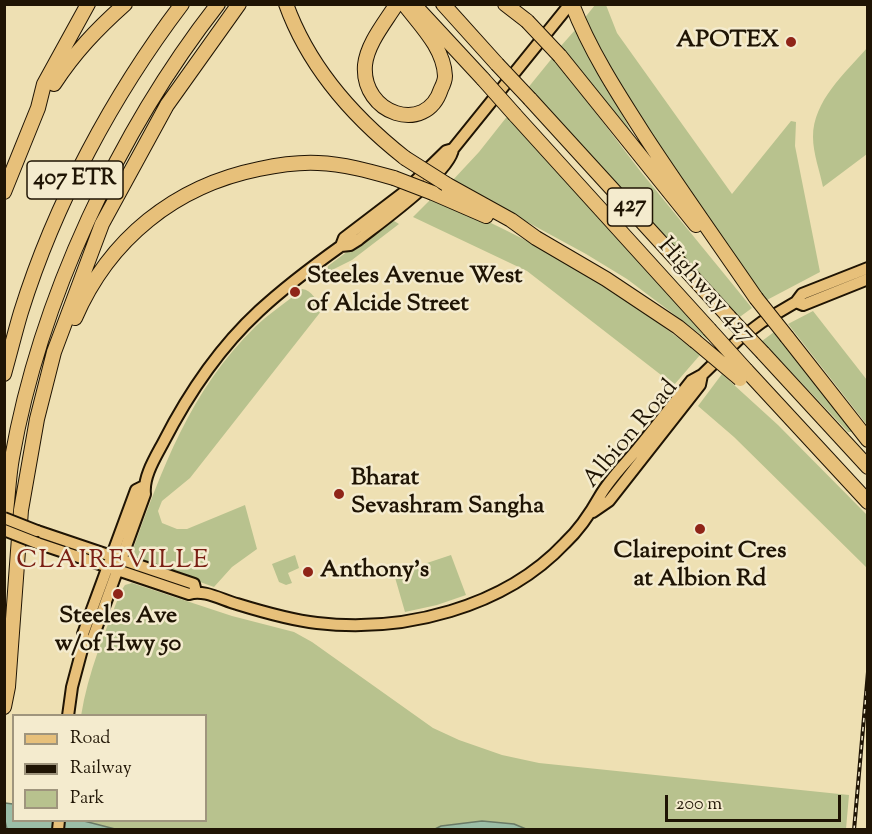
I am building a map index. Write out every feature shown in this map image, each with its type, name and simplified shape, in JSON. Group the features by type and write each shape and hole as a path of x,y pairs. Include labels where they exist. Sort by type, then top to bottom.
{"highway":[{"path":"4,192 38,108 44,84 88,4"},
{"path":"38,108 69,61 96,30 125,4"},
{"name":"407 ETR","path":"4,374 29,290 49,237 83,163 126,84 182,4"},
{"name":"407 ETR","path":"4,528 14,448 34,364 62,277 110,177 157,89 218,4"},
{"path":"4,707 8,687 21,510 37,419 54,352 102,224 167,105 238,4"},
{"path":"286,4 305,48 341,99 379,137 405,158 446,184 511,220 536,238 606,279 743,374 795,424 867,502"},
{"name":"Highway 427","path":"413,4 709,329 743,374"},
{"name":"Highway 427","path":"443,4 867,467"},
{"path":"505,4 527,21 560,56 787,336 867,440"},
{"path":"571,4 617,93 756,298"},
{"path":"399,6 430,38 442,60 445,78 440,95 431,107 417,113 400,116 382,108 372,96 365,79 365,63 371,45 399,6"},
{"path":"51,369 78,311 101,271 132,234 164,206 199,187 232,174 275,166 317,163 361,168 433,193 536,238"}],"main road":[{"path":"68,714 72,687 84,642 83,634 145,494 144,486 154,460 199,383 237,334 258,312 341,246 344,238 403,193 446,151 453,149 571,4"},
{"name":"Albion Road","path":"114,563 194,584 196,592 314,623 385,624 426,617 475,602 524,576 566,543 691,381 702,375 745,334 795,302 802,294 867,268"},
{"name":"Albion Road","path":"795,302 803,305 867,279"},
{"path":"4,518 114,563"},
{"path":"4,528 37,543 114,563"}],"green space":[{"path":"595,5 606,5 617,33 732,194 791,121 796,122 795,146 820,272 765,301 620,89 583,20"},
{"path":"576,29 632,133 560,47"},
{"path":"867,48 867,154 823,187 813,143 814,124 818,111 832,88"},
{"path":"553,57 641,172 752,308 737,319 527,89"},
{"path":"509,114 715,340 712,343 627,279 452,181"},
{"path":"433,197 504,229 572,266 638,308 700,355 674,385 527,271 413,217"},
{"path":"388,221 399,224 352,260 326,273 328,266"},
{"path":"302,289 312,294 322,310 190,478 162,501 158,511 162,523 177,529 187,529 245,505 257,549 232,567 214,587 136,559 132,552 155,491 180,432 196,404 233,351 256,326"},
{"path":"813,311 867,380 867,425 788,324"},
{"path":"774,332 851,432 848,432 762,341"},
{"path":"722,374 778,425 867,515 867,568 734,437 698,406"},
{"path":"295,555 299,568 288,573 292,583 286,585 279,582 272,564"},
{"path":"451,555 466,595 437,605 405,612 394,574"},
{"path":"132,583 232,616 294,632 312,642 433,728 502,755 539,763 849,795 846,829 84,829 84,822 207,822 207,714 81,714 93,668 125,585"}],"shaded area":[{"path":"5,803 12,804 12,822 88,822 115,829 7,829"},
{"path":"482,821 514,824 526,829 435,829 441,826"}],"railway":[{"path":"854,830 868,672"}],"place":[{"name":"APOTEX","path":"791,42"},
{"name":"Steeles Avenue West of Alcide Street","path":"295,292"},
{"name":"Bharat Sevashram Sangha","path":"339,494"},
{"name":"Clairepoint Cres at Albion Rd","path":"700,529"},
{"name":"Anthony's","path":"308,572"},
{"name":"Steeles Ave w/of Hwy 50","path":"118,594"}],"district":[{"name":"CLAIREVILLE","path":"113,563"}]}
